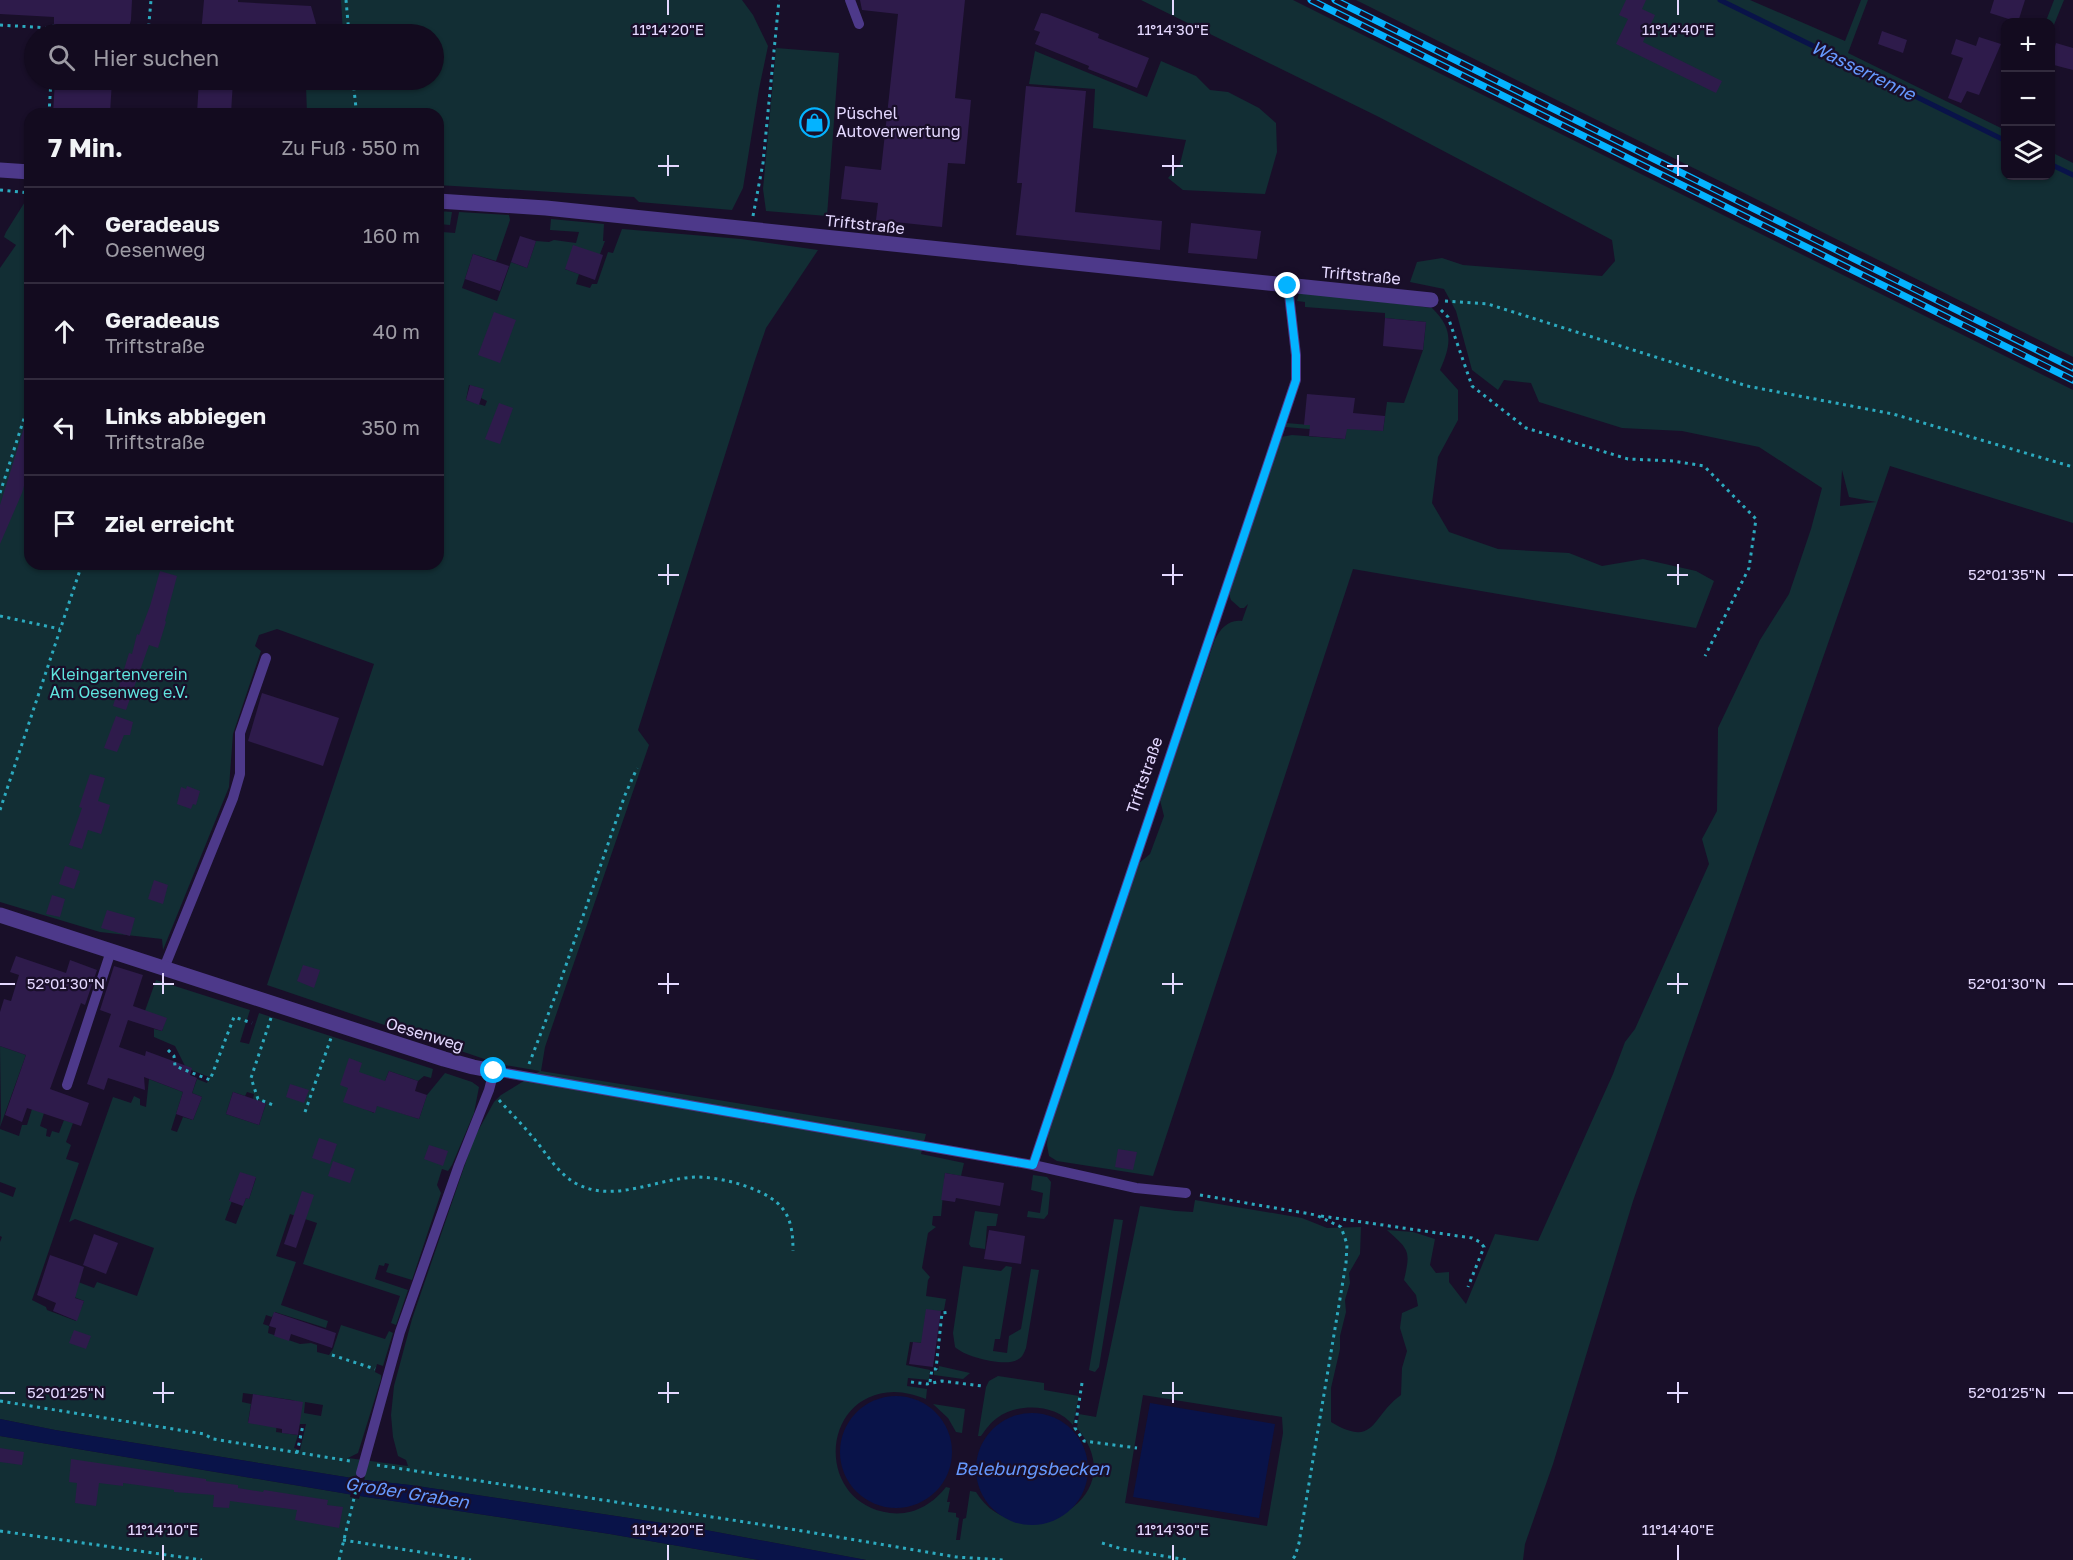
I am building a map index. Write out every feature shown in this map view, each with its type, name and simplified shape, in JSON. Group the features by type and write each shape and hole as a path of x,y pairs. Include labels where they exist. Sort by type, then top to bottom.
{"street":[{"path":"0,170 24,172"},
{"name":"Triftstraße","path":"444,201 546,208 1431,300"},
{"name":"Oesenweg","path":"0,915 434,1056 494,1071"}],"lane":[{"path":"850,0 859,24"},
{"name":"Triftstraße","path":"1033,1165 1296,380 1296,355 1288,286"},
{"path":"164,968 233,798 240,774 240,733 266,658"},
{"path":"67,1085 111,951"},
{"path":"363,1468 400,1332 494,1071"},
{"name":"Oesenweg","path":"494,1071 1033,1165"},
{"path":"1033,1165 1136,1188 1186,1193"}],"path":[{"path":"149,24 151,0"},
{"path":"346,0 348,24"},
{"path":"750,231 763,163 779,0"},
{"path":"0,25 24,26"},
{"path":"49,108 50,90"},
{"path":"354,90 356,108"},
{"path":"0,190 24,192"},
{"path":"1431,300 1488,304 1747,386 1893,414 2073,467"},
{"path":"1431,300 1448,317 1472,386 1526,429 1628,459 1673,461 1704,466 1756,519 1749,568 1705,656"},
{"path":"0,493 24,419"},
{"path":"0,810 80,570"},
{"path":"0,616 60,629"},
{"path":"524,1077 556,994 625,795 637,768"},
{"path":"273,1014 251,1078 258,1099 273,1105"},
{"path":"168,1050 174,1056 175,1066 210,1080 234,1017 252,1023"},
{"path":"489,1090 531,1134 560,1171 577,1184 603,1191 626,1191 698,1177 742,1183 771,1197 789,1215 793,1230 793,1251"},
{"path":"1186,1193 1472,1238 1484,1247 1468,1287"},
{"path":"1292,1560 1299,1543 1346,1263 1347,1244 1341,1227 1316,1215"},
{"path":"930,1382 932,1369 936,1369 942,1313 950,1312"},
{"path":"332,1355 389,1373"},
{"path":"911,1382 927,1384 942,1381 982,1386"},
{"path":"1082,1383 1075,1428 1084,1441 1137,1448"},
{"path":"0,1401 204,1434 213,1438 363,1468 790,1529 956,1557 1003,1560"},
{"path":"297,1453 303,1425"},
{"path":"339,1560 354,1499"},
{"path":"0,1531 202,1560"},
{"path":"343,1540 471,1560"},
{"path":"1102,1543 1122,1549 1187,1560"}],"green space":[{"path":"341,0 742,0 753,15 768,46 743,188 732,210 639,202 634,197 444,185 444,108 307,108 306,90 444,90 444,24 342,24"},
{"name":"Kleingartenverein Am Oesenweg e.V.","path":"1141,0 1293,0 2073,390 2073,523 1890,466 1633,1201 1553,1464 1525,1544 1523,1560 866,1560 695,1528 364,1480 0,1419 0,1242 2,1237 0,1236 0,1192 13,1197 16,1188 0,1182 0,1129 19,1136 22,1125 27,1125 32,1109 44,1113 40,1126 47,1129 46,1136 50,1137 52,1131 59,1133 64,1120 73,1123 66,1142 71,1145 66,1159 79,1163 32,1300 46,1307 47,1310 76,1321 84,1301 59,1291 65,1277 94,1288 97,1282 137,1296 154,1248 75,1219 69,1222 113,1097 131,1103 134,1096 140,1099 140,1105 146,1107 149,1079 183,1092 171,1130 177,1132 183,1117 193,1120 202,1097 192,1093 197,1079 207,1083 209,1077 186,1068 175,1046 154,1037 154,1029 162,1031 166,1018 141,1022 156,980 250,1010 240,1042 249,1044 259,1013 433,1069 431,1078 424,1076 418,1081 389,1071 385,1081 365,1109 374,1113 377,1105 419,1119 427,1095 445,1073 472,1082 479,1087 474,1113 452,1165 448,1171 442,1169 437,1185 441,1193 412,1280 386,1272 389,1264 379,1265 375,1279 408,1290 396,1325 391,1323 400,1296 303,1264 317,1223 290,1214 276,1256 296,1262 281,1305 328,1321 326,1328 275,1312 272,1317 266,1315 263,1324 269,1326 268,1333 300,1344 317,1345 317,1352 329,1355 341,1325 385,1339 389,1331 393,1333 383,1366 377,1364 375,1372 381,1375 381,1379 358,1453 348,1458 408,1466 406,1460 398,1456 391,1415 394,1386 412,1319 474,1138 494,1102 501,1095 540,1071 499,1064 267,985 374,664 277,629 259,635 255,646 261,651 233,734 229,787 163,950 162,939 100,932 0,902 0,268 16,245 4,237 24,203 24,570 444,570 444,232 455,233 459,212 509,215 510,220 496,261 473,254 462,288 497,301 511,262 527,268 536,241 554,240 576,243 579,232 550,230 551,219 604,224 603,241 605,241 600,254 565,269 579,274 576,284 590,288 592,284 597,284 608,252 613,253 622,229 741,239 818,250 766,328 754,363 638,730 649,745 545,1047 541,1071 926,1134 921,1154 964,1163 961,1176 945,1173 941,1216 933,1216 932,1225 936,1227 928,1233 922,1268 930,1277 926,1296 946,1299 944,1310 941,1311 923,1343 910,1342 906,1365 930,1370 929,1380 908,1378 907,1386 927,1389 926,1399 898,1392 869,1397 851,1410 840,1428 836,1449 838,1471 848,1490 865,1505 890,1513 907,1513 935,1499 946,1487 950,1488 947,1502 950,1502 948,1512 956,1513 956,1517 959,1518 956,1540 960,1540 970,1491 976,1492 995,1512 1018,1521 1042,1521 1065,1512 1083,1498 1093,1478 1092,1454 1077,1428 1079,1414 1096,1417 1140,1206 1193,1212 1195,1200 1302,1218 1327,1228 1361,1227 1360,1254 1349,1273 1350,1283 1345,1300 1346,1312 1331,1388 1331,1422 1357,1432 1365,1431 1372,1426 1391,1403 1401,1395 1402,1368 1407,1351 1400,1328 1402,1313 1418,1306 1416,1295 1404,1280 1406,1251 1387,1230 1413,1232 1435,1239 1430,1265 1436,1273 1449,1272 1449,1282 1466,1304 1495,1234 1538,1241 1613,1074 1625,1042 1635,1029 1709,864 1702,839 1717,811 1718,728 1760,640 1789,594 1822,488 1759,447 1682,431 1622,428 1539,402 1531,383 1504,380 1498,390 1472,370 1456,311 1444,289 1410,282 1417,262 1442,258 1463,265 1602,276 1615,261 1612,240 1379,117","holes":["469,385 483,389 481,398 487,401 485,406 466,400","1842,470 1849,497 1876,502 1840,506","233,1092 245,1096 247,1092 254,1094 253,1099 266,1103 259,1125 226,1114","245,1174 256,1178 249,1199 246,1198 236,1224 225,1220 232,1201 229,1200","243,1393 295,1401 248,1423 251,1404 242,1402","1143,1395 1282,1417 1283,1433 1267,1526 1125,1503","305,1402 323,1405 321,1416 304,1413","277,1423 299,1426 306,1424 300,1450 294,1448 298,1435 276,1432"]},
{"path":"1356,0 1750,0 1845,41 1861,0 1868,0 1848,53 2001,128 2001,180 2055,180 2055,154 2073,163 2073,357"},
{"path":"2054,0 2064,0 2055,22 2055,18 2047,18"},
{"path":"776,48 839,53 827,216 766,211 763,189"},
{"path":"1035,51 1147,97 1161,61 1196,76 1210,90 1228,92 1259,108 1276,123 1277,152 1265,194 1183,190 1168,178 1180,164 1186,140 1093,128 1095,89 1029,84"},
{"path":"444,211 452,212 450,225 444,224"},
{"path":"1299,293 1432,308 1444,323 1448,345 1440,370 1458,390 1458,420 1438,457 1432,503 1449,532 1498,549 1569,553 1602,566 1643,559 1696,571 1714,581 1696,628 1353,569 1153,1176 1057,1161 1049,1156 1048,1133 1138,864 1150,854 1164,816 1160,800 1215,639 1226,625 1233,621 1242,621 1248,604 1240,608 1231,600 1229,594 1281,437 1292,435 1345,439 1346,432 1285,427 1286,423 1383,431 1387,402 1404,403 1423,350 1426,322 1385,318 1385,313 1305,307 1305,302 1297,301"},
{"path":"0,1046 26,1055 0,1127 1,1116"},
{"path":"1033,1175 1047,1177 1051,1182 1048,1214 1044,1219 1027,1217 1028,1211 1040,1213 1043,1193 1031,1190"},
{"path":"975,1211 998,1214 996,1226 987,1226 985,1249 971,1247 969,1244"},
{"path":"1114,1219 1123,1220 1099,1367 1095,1372 1089,1370"},
{"path":"963,1266 1001,1271 1006,1266 1012,1267 1000,1339 995,1339 993,1351 1007,1353 1009,1336 1021,1329 1031,1269 1039,1270 1026,1348 1019,1359 1011,1362 995,1362 967,1354 955,1347 953,1333"},
{"path":"939,1366 970,1373 963,1379 934,1375 934,1371 938,1371"},
{"path":"998,1376 1044,1383 1044,1390 1079,1396 1073,1425 1066,1418 1047,1409 1016,1409 997,1418 981,1436 978,1436 986,1387 989,1381"},
{"path":"933,1404 965,1409 962,1433 956,1432 948,1418"},
{"path":"0,1436 360,1496 610,1534 759,1560 0,1560"}],"water":[{"name":"Belebungsbecken","path":"896,1396 917,1400 936,1412 948,1431 952,1452 948,1473 936,1492 917,1504 896,1508 875,1504 856,1492 844,1473 840,1452 844,1431 856,1412 875,1400"},
{"path":"1150,1403 1275,1424 1259,1518 1133,1497"},
{"name":"Belebungsbecken","path":"1032,1413 1053,1417 1072,1429 1084,1448 1088,1469 1084,1490 1072,1509 1053,1521 1032,1525 1011,1521 992,1509 980,1490 976,1469 980,1448 992,1429 1011,1417"},
{"name":"Großer Graben","path":"0,1419 364,1480 695,1528 866,1560 759,1560 610,1534 360,1496 0,1436"}],"pier":[{"path":"356,1475 365,1477 359,1499 350,1497"}],"building":[{"path":"0,0 132,0 130,24 54,24 54,17 0,14"},
{"path":"204,0 238,0 238,2 311,6 316,24 202,24"},
{"path":"860,0 965,0 955,98 971,100 965,164 948,163 942,227 876,220 878,203 841,199 845,166 881,170 898,14 862,10"},
{"path":"1626,0 1646,0 1642,9 1655,15 1643,42 1722,81 1716,93 1616,44 1628,19 1619,15"},
{"path":"1994,0 2025,0 2019,18 2006,18 1990,13"},
{"path":"1041,13 1099,34 1098,38 1149,58 1137,88 1088,69 1089,66 1035,44 1040,32 1034,30"},
{"path":"1882,31 1907,40 1903,53 1878,44"},
{"path":"1979,37 2001,44 1979,95 1967,91 1961,103 1948,98 1963,58 1951,54 1956,39 1976,46"},
{"path":"2056,43 2073,48 2073,70 2055,65"},
{"path":"1026,86 1086,91 1075,212 1162,221 1160,250 1016,235 1022,183 1017,183"},
{"path":"54,90 111,90 110,108 53,108"},
{"path":"198,90 232,90 231,108 197,108"},
{"path":"1191,223 1261,231 1257,259 1188,253"},
{"path":"520,236 536,241 527,268 511,262"},
{"path":"573,245 603,255 595,280 565,269"},
{"path":"473,254 509,266 500,291 465,279"},
{"path":"494,312 516,320 500,363 478,355"},
{"path":"1385,318 1426,322 1423,350 1383,346"},
{"path":"470,385 484,389 479,405 466,400"},
{"path":"1307,394 1355,398 1353,413 1385,416 1383,431 1347,429 1345,439 1309,436 1310,425 1304,425"},
{"path":"499,403 513,408 500,444 485,439"},
{"path":"24,428 24,486 0,544 0,505"},
{"path":"160,571 177,576 166,622 158,648 149,645 126,710 113,706 129,653 132,654"},
{"path":"262,693 339,718 323,766 248,741"},
{"path":"116,716 133,722 130,735 124,735 117,752 104,748"},
{"path":"90,774 105,778 98,801 110,805 101,834 88,830 82,849 69,845 82,808 79,807"},
{"path":"187,786 200,791 196,805 193,804 191,809 177,804 181,787 186,789"},
{"path":"65,866 80,871 74,889 59,884"},
{"path":"154,880 168,885 163,904 148,899"},
{"path":"52,895 65,899 60,917 46,914"},
{"path":"107,910 135,918 130,936 101,928"},
{"path":"16,956 66,973 70,960 97,970 85,1005 81,1003 50,1089 89,1103 81,1126 27,1108 22,1122 5,1115 26,1055 0,1046 0,1012 4,999 11,1001 19,975 10,972"},
{"path":"303,965 320,970 314,988 297,981"},
{"path":"114,966 143,975 133,1006 167,1018 162,1031 128,1020 119,1047 145,1056 146,1051 192,1068 190,1075 197,1078 192,1093 202,1097 193,1120 176,1114 183,1092 144,1077 145,1090 108,1078 104,1090 87,1084 111,1014 100,1010"},
{"path":"349,1058 362,1063 359,1072 385,1081 389,1071 418,1081 415,1091 427,1095 419,1119 377,1106 375,1113 343,1102 348,1088 340,1085"},
{"path":"290,1084 309,1090 304,1103 286,1097"},
{"path":"233,1092 266,1103 259,1125 226,1114"},
{"path":"319,1138 337,1144 330,1164 312,1158"},
{"path":"429,1145 448,1151 443,1166 424,1159"},
{"path":"1118,1149 1137,1152 1133,1170 1115,1167"},
{"path":"333,1161 355,1169 350,1183 328,1176"},
{"path":"240,1172 256,1177 249,1199 246,1198 243,1206 229,1201"},
{"path":"945,1173 1004,1183 1000,1206 956,1198 955,1202 941,1200"},
{"path":"302,1191 314,1195 296,1248 284,1244"},
{"path":"989,1230 1025,1236 1021,1264 984,1259"},
{"path":"94,1234 118,1243 106,1274 83,1265"},
{"path":"50,1255 84,1267 75,1298 84,1301 77,1321 53,1311 56,1303 37,1295"},
{"path":"926,1309 941,1311 933,1367 909,1364 913,1342 921,1343"},
{"path":"274,1312 336,1333 332,1348 291,1334 289,1341 274,1336 276,1328 269,1326"},
{"path":"74,1330 91,1336 86,1349 69,1343"},
{"path":"253,1394 303,1402 298,1435 282,1433 282,1429 248,1423"},
{"path":"0,1448 24,1452 22,1465 0,1462"},
{"path":"71,1459 206,1479 206,1481 238,1485 238,1488 263,1492 264,1490 328,1500 327,1505 343,1507 339,1528 295,1520 297,1510 230,1501 229,1508 213,1507 214,1495 174,1492 174,1490 123,1483 123,1486 99,1483 96,1506 75,1503 77,1483 69,1482"}],"waterway":[{"name":"Wasserrenne","path":"1720,0 2001,139"},
{"name":"Wasserrenne","path":"2055,166 2073,175"}],"railway":[{"path":"1311,0 2073,380"},
{"path":"1335,0 2073,368"}],"place":[{"name":"Püschel Autoverwertung","path":"815,122"}],"route":[{"path":"494,1071 1033,1165 1296,380 1298,370 1288,286"}]}
